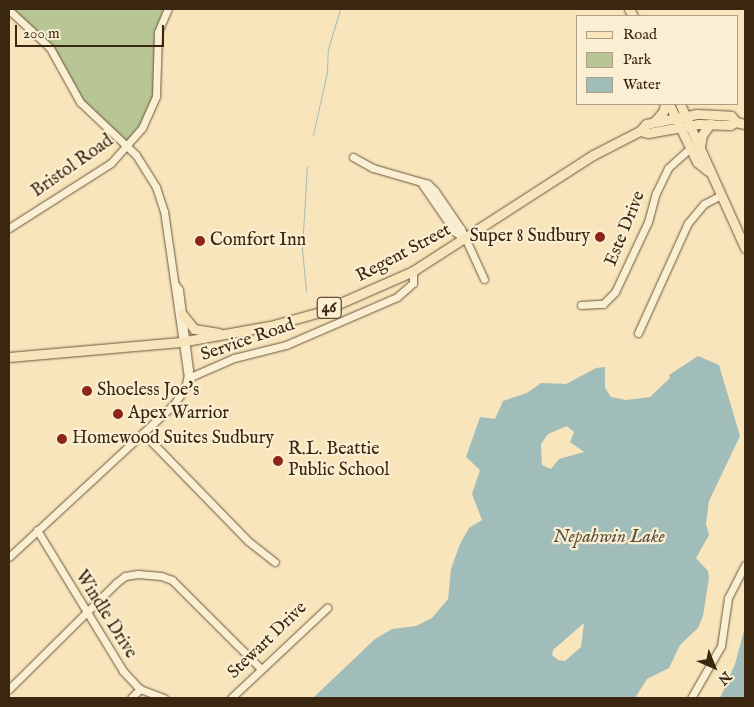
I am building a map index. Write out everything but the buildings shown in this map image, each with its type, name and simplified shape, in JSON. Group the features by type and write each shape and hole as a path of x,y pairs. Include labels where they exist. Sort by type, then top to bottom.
{"main road":[{"path":"654,122 663,112 665,105"},
{"path":"670,105 695,148"},
{"path":"680,105 680,120"},
{"name":"Regent Street","path":"9,357 183,342 270,326 320,312 414,271 465,240 593,155 640,131 646,124 722,115 731,116 736,122 745,124"},
{"path":"680,120 690,125 697,162 708,171 745,248"},
{"name":"Regent Street","path":"640,131 648,133 680,120"},
{"name":"Regent Street","path":"690,125 730,125 736,122"},
{"path":"695,148 710,124"},
{"path":"182,314 194,330 224,334"}],"street":[{"name":"Bristol Road","path":"9,228 111,163 128,146 145,122 156,96 158,32 168,9"},
{"path":"9,10 50,48 73,92 89,113 128,146 145,167 161,203 188,378 179,399 9,557"},
{"name":"Este Drive","path":"581,305 603,304 615,292 648,222 656,192 668,168 695,148"},
{"path":"353,157 422,184 455,232 465,240 484,279"},
{"path":"638,333 688,223 704,204 719,196"},
{"name":"Service Road","path":"188,378 234,358 286,345 397,297 413,283 414,271"},
{"path":"175,284 182,314 183,342"},
{"path":"143,433 248,541 275,562"},
{"name":"Windle Drive","path":"37,530 85,614 123,671 140,689 164,698"},
{"path":"691,698 722,646 728,598 745,565"},
{"path":"9,689 126,576 161,576 172,580 261,669"},
{"name":"Stewart Drive","path":"231,698 327,608"},
{"path":"130,698 140,689"}],"green space":[{"path":"9,9 168,9 158,33 156,96 128,146 89,113 58,59"}],"water":[{"name":"Nepahwin Lake","path":"698,356 719,365 740,436 709,501 706,524 709,535 696,558 708,571 709,578 703,616 698,628 680,645 669,668 647,679 635,698 313,698 375,639 392,629 416,626 432,618 448,599 451,569 460,544 469,528 482,520 472,494 480,470 466,457 480,417 495,419 503,401 527,393 541,383 566,384 596,368 605,367 605,388 611,397 626,400 650,397 670,378 669,375","holes":["567,426 574,432 570,442 584,452 559,459 551,469 542,465 541,444 548,434","584,623 581,647 565,661 558,660 552,655 553,650"]},
{"path":"745,627 745,698 720,698 735,664"}],"waterway":[{"path":"313,135 327,72 328,49 340,9"},
{"path":"306,291 302,249 307,166"}],"place":[{"name":"Super 8 Sudbury","path":"600,237"},
{"name":"Comfort Inn","path":"200,241"},
{"name":"Shoeless Joe's","path":"87,391"},
{"name":"Apex Warrior","path":"118,414"},
{"name":"Homewood Suites Sudbury","path":"62,439"},
{"name":"R.L. Beattie Public School","path":"278,461"}]}
